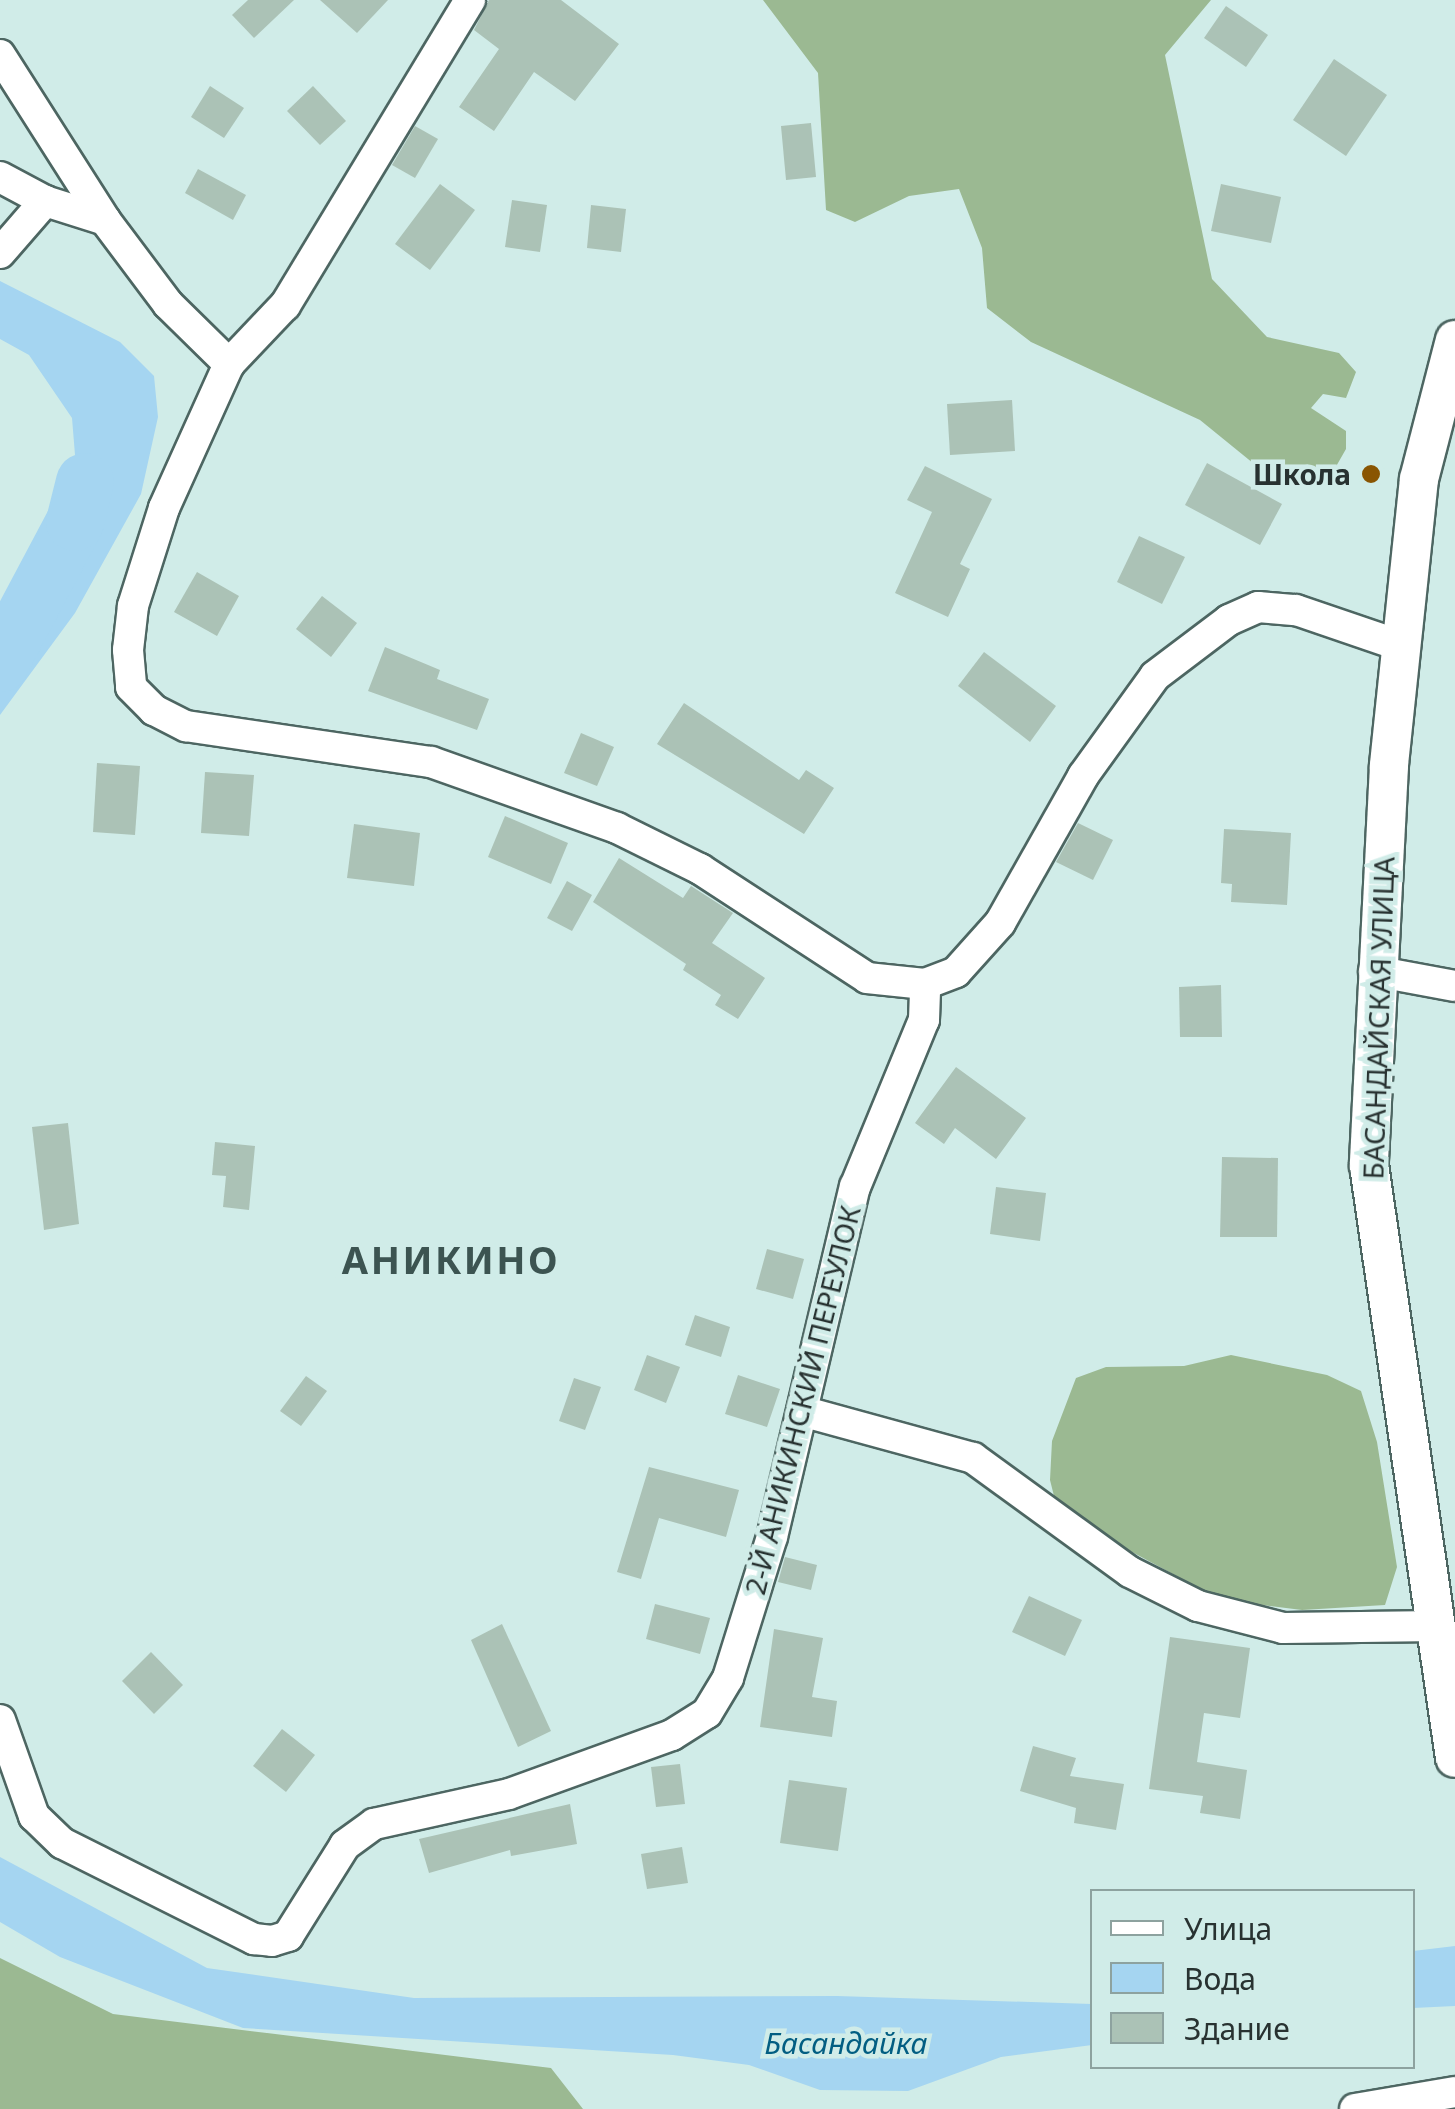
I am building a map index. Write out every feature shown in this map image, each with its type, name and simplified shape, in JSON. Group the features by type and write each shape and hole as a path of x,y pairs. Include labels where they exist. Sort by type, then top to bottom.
{"street":[{"path":"470,0 285,305 229,364 164,508 134,606 128,650 132,687 140,700 186,726 431,762 598,821 700,869 868,978 925,984 956,972 1000,922 1083,776 1155,676 1228,620 1258,607 1296,610 1402,646"},
{"path":"0,56 105,220 168,304 229,364"},
{"path":"0,178 44,202 105,220"},
{"path":"0,252 44,202"},
{"name":"БАСАНДАЙСКАЯ УЛИЦА","path":"1455,340 1419,478 1374,970 1369,1166 1455,1758"},
{"path":"1374,970 1455,986"},
{"name":"2-Й АНИКИНСКИЙ ПЕРЕУЛОК","path":"0,1720 34,1816 62,1843 254,1939 288,1936 345,1845 374,1824 508,1794 672,1735 707,1713 728,1678 805,1412 855,1187 924,1020 925,984"},
{"path":"805,1412 973,1458 1130,1572 1198,1606 1283,1628 1438,1626"},
{"path":"1355,2109 1455,2092"}],"green space":[{"path":"763,0 1211,0 1165,55 1212,279 1267,337 1339,353 1356,372 1346,398 1323,394 1311,408 1346,431 1346,449 1334,470 1274,480 1200,420 1031,342 987,308 982,248 959,189 909,196 855,222 826,210 818,73"},
{"path":"1231,1355 1327,1375 1361,1391 1377,1442 1397,1567 1385,1605 1302,1610 1221,1600 1058,1512 1050,1480 1052,1441 1076,1378 1106,1367 1184,1366"},
{"path":"0,1958 113,2014 551,2068 583,2109 0,2109"}],"water":[{"path":"0,281 120,342 154,376 158,417 141,494 75,613 0,715 0,654 48,586 78,492 72,418 29,355 0,339"},
{"name":"Басандайка","path":"0,1857 207,1968 414,1998 837,1996 1090,2004 1090,2045 1001,2057 908,2091 820,2090 749,2065 673,2055 243,2028 60,1957 0,1922"},
{"path":"1455,1946 1455,2006 1415,2008 1415,1951"}],"building":[{"path":"248,0 294,0 254,38 232,15"},
{"path":"320,0 388,0 357,33"},
{"path":"489,0 561,0 619,44 575,101 534,72 494,131 459,107 499,49 474,30"},
{"path":"1226,6 1268,35 1246,67 1204,38"},
{"path":"1334,59 1387,95 1346,156 1293,120"},
{"path":"210,86 244,108 224,138 191,117"},
{"path":"313,86 346,121 320,145 287,111"},
{"path":"811,123 816,177 786,180 781,126"},
{"path":"415,126 438,139 415,178 392,165"},
{"path":"198,169 246,195 233,220 185,193"},
{"path":"440,184 475,210 430,270 395,244"},
{"path":"1221,184 1281,197 1271,243 1211,231"},
{"path":"512,200 547,205 540,252 505,247"},
{"path":"591,205 626,209 621,252 587,248"},
{"path":"1012,400 1015,451 950,455 947,404"},
{"path":"1207,463 1282,504 1260,545 1185,505"},
{"path":"925,466 992,499 960,564 970,569 948,617 895,593 932,512 907,500"},
{"path":"1139,536 1185,557 1162,604 1117,582"},
{"path":"197,572 239,596 217,636 174,612"},
{"path":"322,596 357,623 331,657 296,629"},
{"path":"385,647 440,670 437,679 489,699 477,730 368,691"},
{"path":"984,652 1056,706 1030,742 958,686"},
{"path":"684,703 799,780 806,770 834,788 804,834 657,744"},
{"path":"581,733 614,747 597,786 564,773"},
{"path":"97,763 140,766 135,835 93,832"},
{"path":"205,772 254,775 249,836 201,833"},
{"path":"505,816 568,843 551,884 488,857"},
{"path":"1078,823 1113,840 1093,880 1056,862"},
{"path":"354,824 420,833 414,886 347,878"},
{"path":"1224,829 1291,833 1287,905 1231,902 1232,884 1221,883"},
{"path":"619,858 683,898 691,886 733,913 712,943 765,978 738,1019 715,1005 721,995 683,970 686,964 593,902"},
{"path":"567,881 592,895 572,931 547,918"},
{"path":"1221,985 1222,1037 1180,1037 1179,987"},
{"path":"956,1067 1026,1118 996,1159 955,1128 944,1144 915,1123"},
{"path":"68,1123 79,1224 44,1230 32,1127"},
{"path":"215,1142 255,1146 249,1210 223,1207 226,1176 212,1175"},
{"path":"1222,1157 1278,1158 1277,1237 1220,1237"},
{"path":"996,1187 1046,1193 1040,1241 990,1234"},
{"path":"767,1249 804,1259 793,1299 756,1289"},
{"path":"695,1315 730,1327 721,1357 685,1345"},
{"path":"647,1355 680,1367 666,1403 634,1390"},
{"path":"738,1375 780,1389 767,1427 725,1414"},
{"path":"306,1376 327,1391 301,1426 280,1411"},
{"path":"574,1378 601,1387 585,1430 559,1421"},
{"path":"649,1467 739,1490 726,1537 659,1518 641,1579 617,1572"},
{"path":"785,1557 817,1565 811,1590 778,1582"},
{"path":"1029,1596 1082,1620 1065,1656 1012,1632"},
{"path":"655,1604 710,1618 700,1654 646,1639"},
{"path":"502,1624 551,1731 518,1747 471,1640"},
{"path":"774,1629 823,1638 812,1697 837,1701 832,1737 760,1727"},
{"path":"1170,1637 1250,1648 1240,1718 1204,1713 1197,1762 1247,1770 1240,1819 1200,1813 1203,1796 1149,1789"},
{"path":"151,1652 183,1685 154,1714 122,1681"},
{"path":"282,1729 315,1755 286,1792 253,1766"},
{"path":"1033,1746 1076,1758 1070,1776 1124,1784 1116,1830 1074,1823 1076,1808 1020,1791"},
{"path":"680,1764 685,1804 656,1807 651,1767"},
{"path":"789,1780 847,1788 838,1851 780,1843"},
{"path":"570,1804 577,1844 511,1856 510,1850 429,1873 419,1839"},
{"path":"682,1847 688,1883 647,1889 641,1854"}],"waterway":[{"name":"Басандайка","path":"0,663 75,522 85,482"}],"place":[{"name":"Школа","path":"1371,474"}],"district":[{"name":"АНИКИНО","path":"451,1260"}]}
